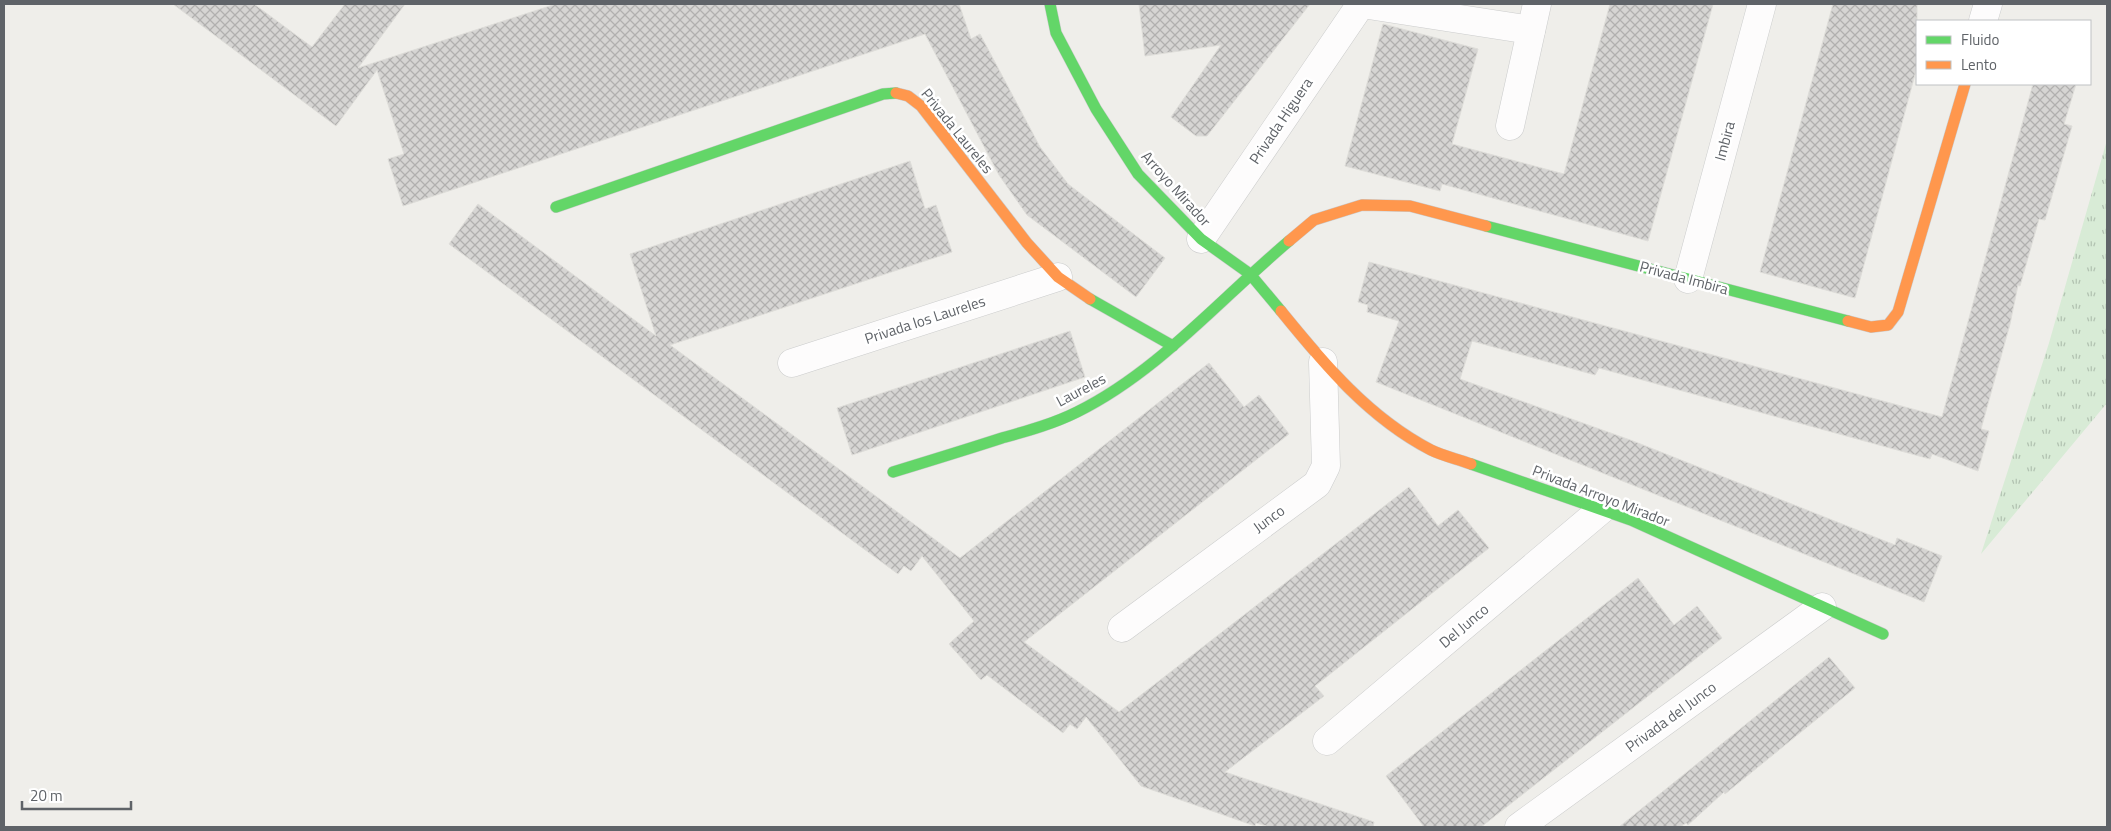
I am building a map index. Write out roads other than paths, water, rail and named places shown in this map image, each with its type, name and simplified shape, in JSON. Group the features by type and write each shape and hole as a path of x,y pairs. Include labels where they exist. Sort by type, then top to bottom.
{"street":[{"name":"Arroyo Mirador","path":"1050,4 1056,33 1101,117 1138,174 1202,239 1250,274 1324,362"},
{"name":"Privada Higuera","path":"1202,239 1362,4 1534,17 1510,126"},
{"name":"Imbira","path":"1688,279 1762,4"},
{"path":"1983,20 1988,4"},
{"name":"Privada Imbira","path":"1250,274 1314,220 1362,205 1410,206 1870,327 1888,325 1898,312 1965,85"},
{"name":"Privada Laureles","path":"556,207 883,94 899,92 910,96 922,106 1027,243 1058,277 1091,300 1173,346"},
{"name":"Laureles","path":"893,472 1042,426 1077,412 1117,388 1173,346 1250,274"},
{"name":"Privada los Laureles","path":"792,363 1058,277"},
{"name":"Privada Arroyo Mirador","path":"1324,362 1362,401 1386,421 1432,450 1631,520 1883,634"},
{"name":"Junco","path":"1122,628 1317,484 1326,466 1324,362"},
{"name":"Del Junco","path":"1327,741 1601,510"},
{"name":"Privada del Junco","path":"1519,827 1822,607"}]}
